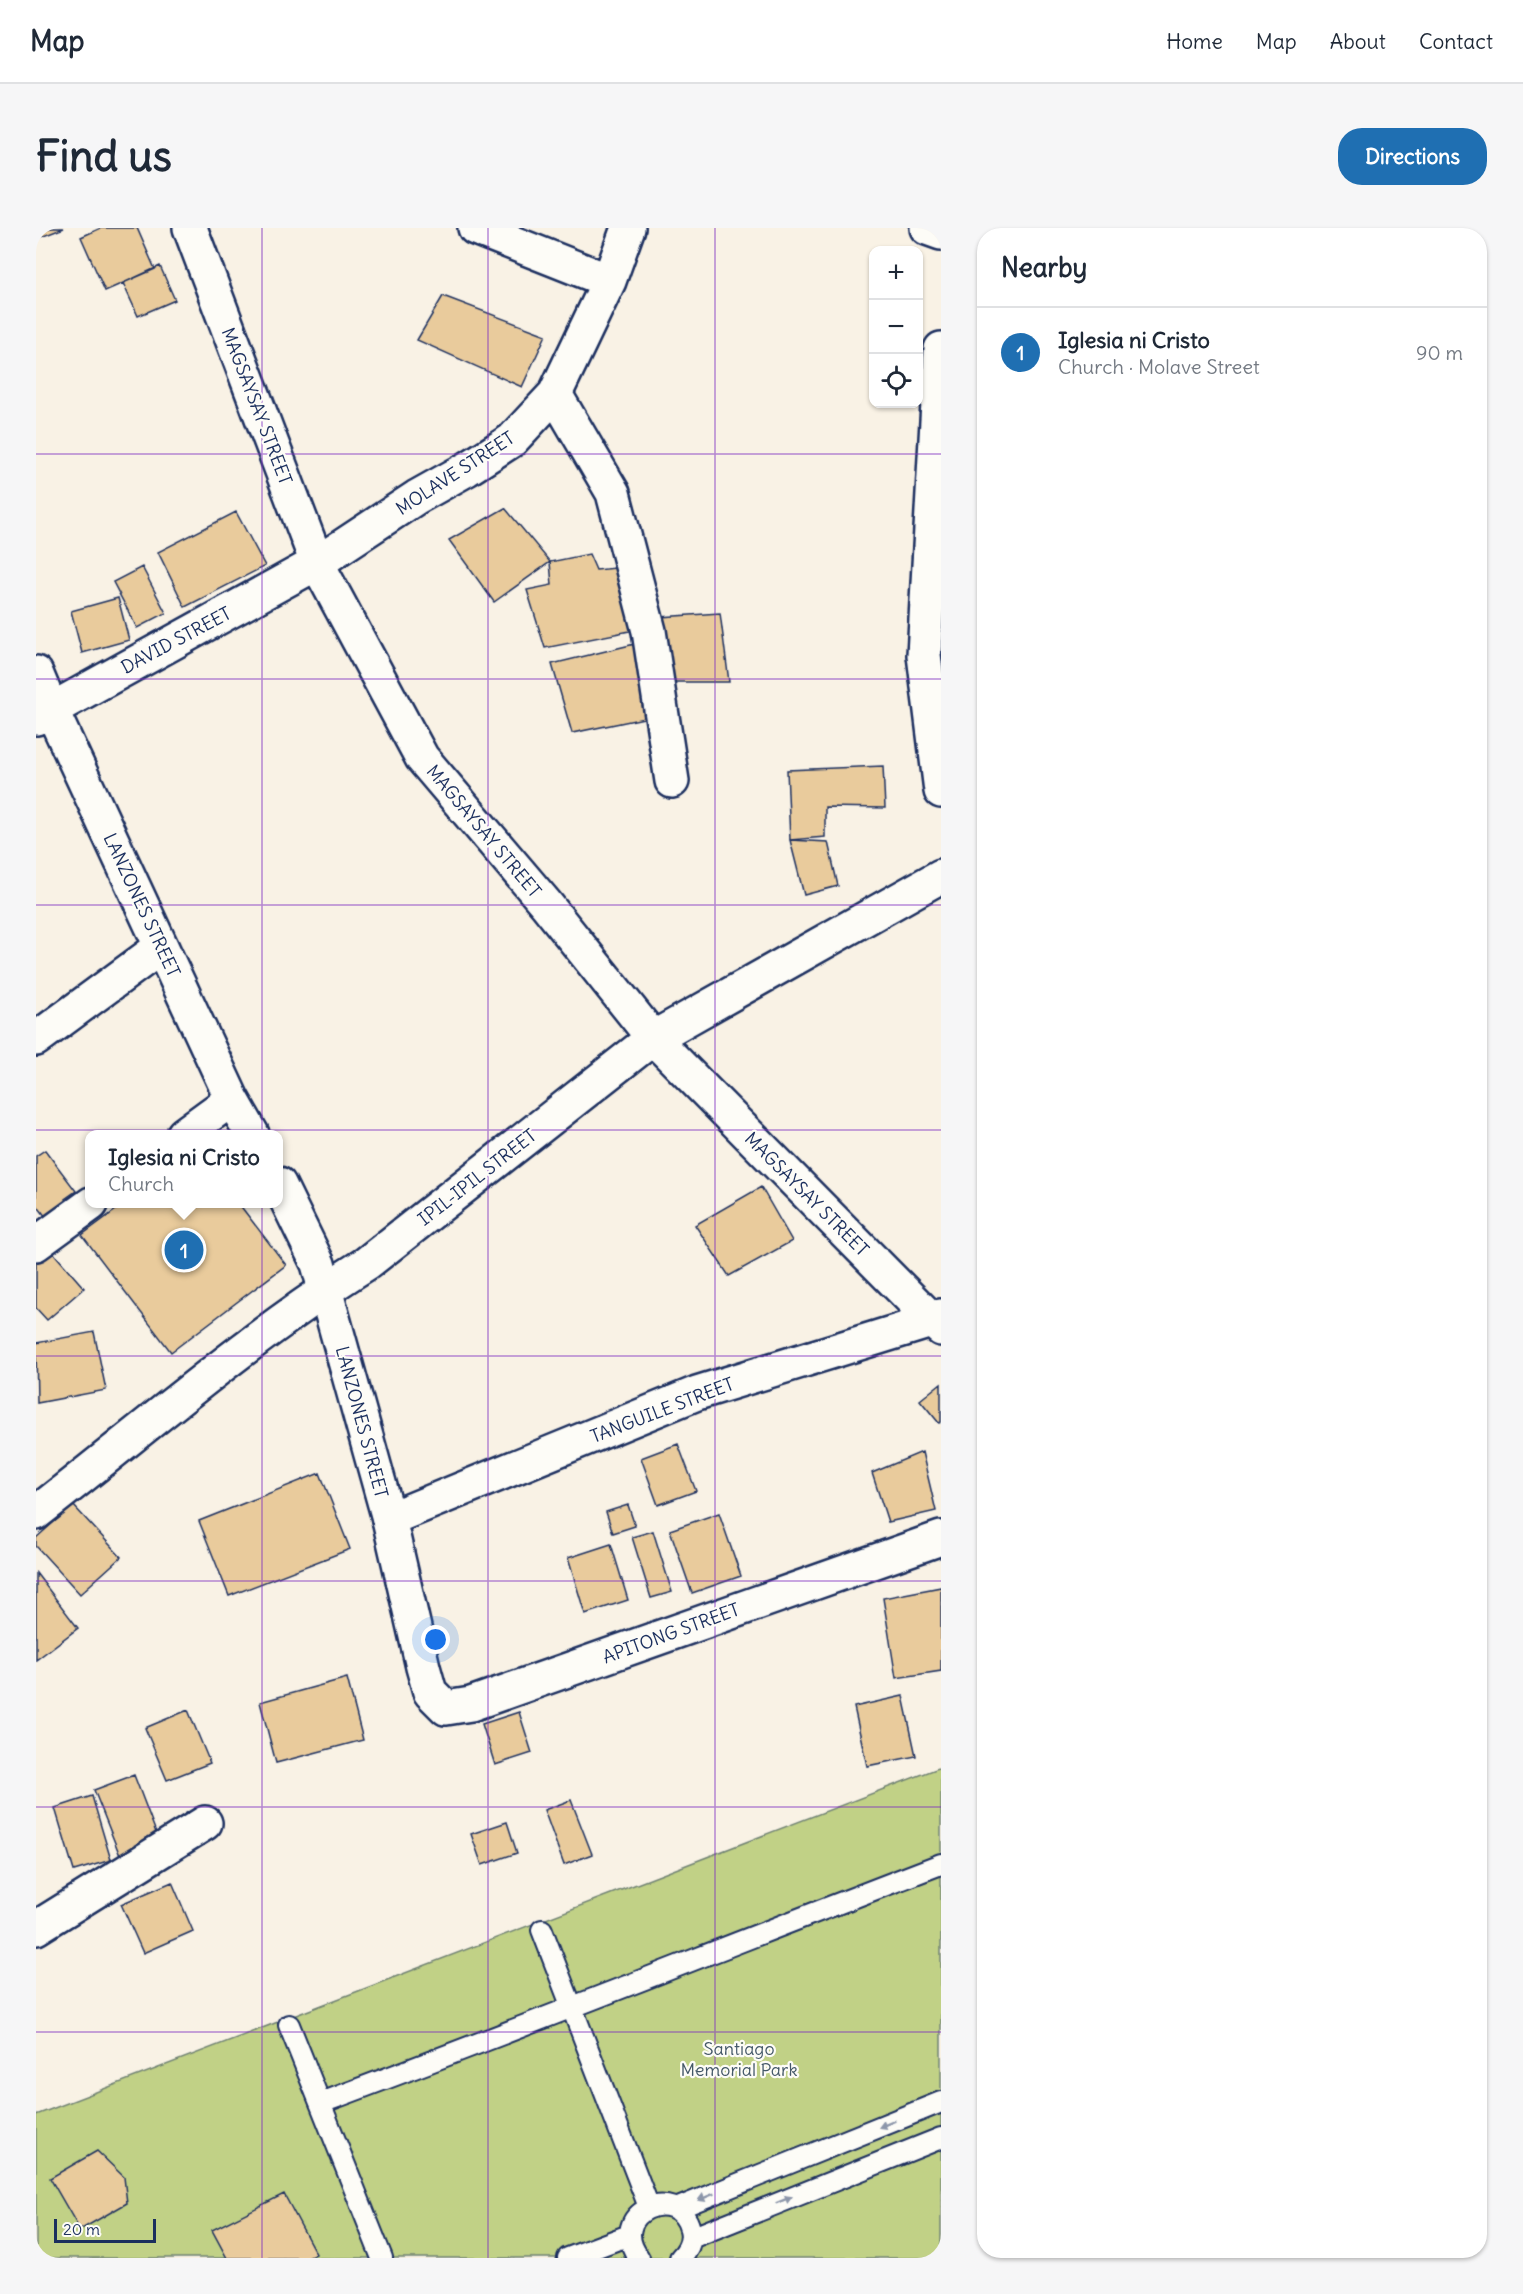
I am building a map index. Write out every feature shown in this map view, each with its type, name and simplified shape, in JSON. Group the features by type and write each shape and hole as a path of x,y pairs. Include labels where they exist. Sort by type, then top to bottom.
{"street":[{"name":"MAGSAYSAY STREET","path":"190,228 317,563 422,758 546,904 653,1038 938,1322"},
{"path":"476,228 609,280"},
{"name":"MOLAVE STREET","path":"317,563 417,497 512,440 555,394 609,280 628,228"},
{"path":"927,228 941,233"},
{"path":"941,349 924,655 941,791"},
{"path":"555,394 613,493 649,631 672,782"},
{"name":"DAVID STREET","path":"44,713 317,563"},
{"name":"LANZONES STREET","path":"36,673 44,713 161,947 232,1099 250,1130"},
{"name":"IPIL-IPIL STREET","path":"36,1513 255,1341 326,1289 367,1263 653,1038 941,876"},
{"path":"36,1039 161,947"},
{"path":"189,1130 232,1099"},
{"name":"LANZONES STREET","path":"283,1192 318,1264 326,1289 389,1519 423,1667"},
{"path":"36,1244 85,1207"},
{"name":"TANGUILE STREET","path":"389,1519 697,1393 938,1322"},
{"name":"APITONG STREET","path":"423,1667 430,1692 446,1708 471,1704 941,1538"},
{"path":"36,1928 205,1823"}],"lane":[{"path":"321,2103 941,1864"},
{"path":"543,1930 649,2206"},
{"path":"289,2025 382,2258"},
{"path":"676,2209 941,2102"},
{"path":"691,2238 941,2138"},
{"path":"639,2258 633,2249 630,2235 634,2220 649,2206 660,2205 676,2209 687,2221 691,2238 688,2248 680,2258"},
{"path":"568,2258 630,2235"}],"green space":[{"name":"Santiago Memorial Park","path":"941,1767 941,2258 36,2258 36,2115"}],"building":[{"path":"36,228 64,228 36,239"},
{"path":"101,228 137,228 155,269 105,291 81,237"},
{"path":"160,266 175,300 138,316 123,283"},
{"path":"443,296 546,335 522,387 417,340"},
{"path":"505,508 550,562 494,602 449,540"},
{"path":"236,512 265,566 185,607 158,552"},
{"path":"589,554 596,570 616,568 635,630 545,648 527,590 552,585 550,562"},
{"path":"142,567 166,613 137,628 113,582"},
{"path":"118,598 129,640 82,653 71,611"},
{"path":"720,613 729,682 671,682 660,617"},
{"path":"643,642 654,716 572,733 552,664"},
{"path":"883,766 885,808 825,807 825,837 790,840 787,770"},
{"path":"790,840 828,842 838,886 804,895"},
{"path":"45,1150 76,1191 65,1199 70,1205 49,1221 36,1204 36,1156"},
{"path":"761,1187 792,1241 729,1276 695,1225"},
{"path":"119,1208 242,1208 286,1265 171,1352 82,1235"},
{"path":"44,1242 84,1288 47,1320 36,1308 36,1250"},
{"path":"94,1332 106,1390 37,1403 36,1343"},
{"path":"941,1383 941,1422 939,1423 920,1400"},
{"path":"678,1444 696,1491 658,1505 641,1458"},
{"path":"922,1452 936,1511 888,1522 872,1473"},
{"path":"320,1473 350,1549 229,1596 199,1521"},
{"path":"73,1505 121,1557 80,1594 36,1546 36,1538"},
{"path":"628,1505 635,1526 613,1533 606,1512"},
{"path":"719,1513 741,1576 692,1593 670,1530"},
{"path":"653,1531 672,1592 651,1598 632,1537"},
{"path":"611,1544 628,1600 585,1614 568,1558"},
{"path":"36,1573 78,1628 36,1660"},
{"path":"941,1587 941,1671 896,1678 883,1598"},
{"path":"347,1678 363,1740 276,1763 260,1702"},
{"path":"903,1696 916,1756 867,1766 854,1707"},
{"path":"188,1710 210,1763 167,1780 145,1728"},
{"path":"519,1712 532,1753 495,1765 482,1724"},
{"path":"134,1775 160,1843 121,1858 94,1790"},
{"path":"92,1796 111,1860 74,1871 55,1808"},
{"path":"571,1800 592,1854 564,1865 544,1810"},
{"path":"507,1822 517,1853 482,1865 471,1834"},
{"path":"172,1882 193,1931 143,1953 121,1904"},
{"path":"97,2151 124,2177 127,2203 80,2230 50,2178"},
{"path":"284,2194 316,2254 308,2258 227,2258 212,2230"}],"place":[{"name":"Iglesia ni Cristo","path":"184,1250"}]}
